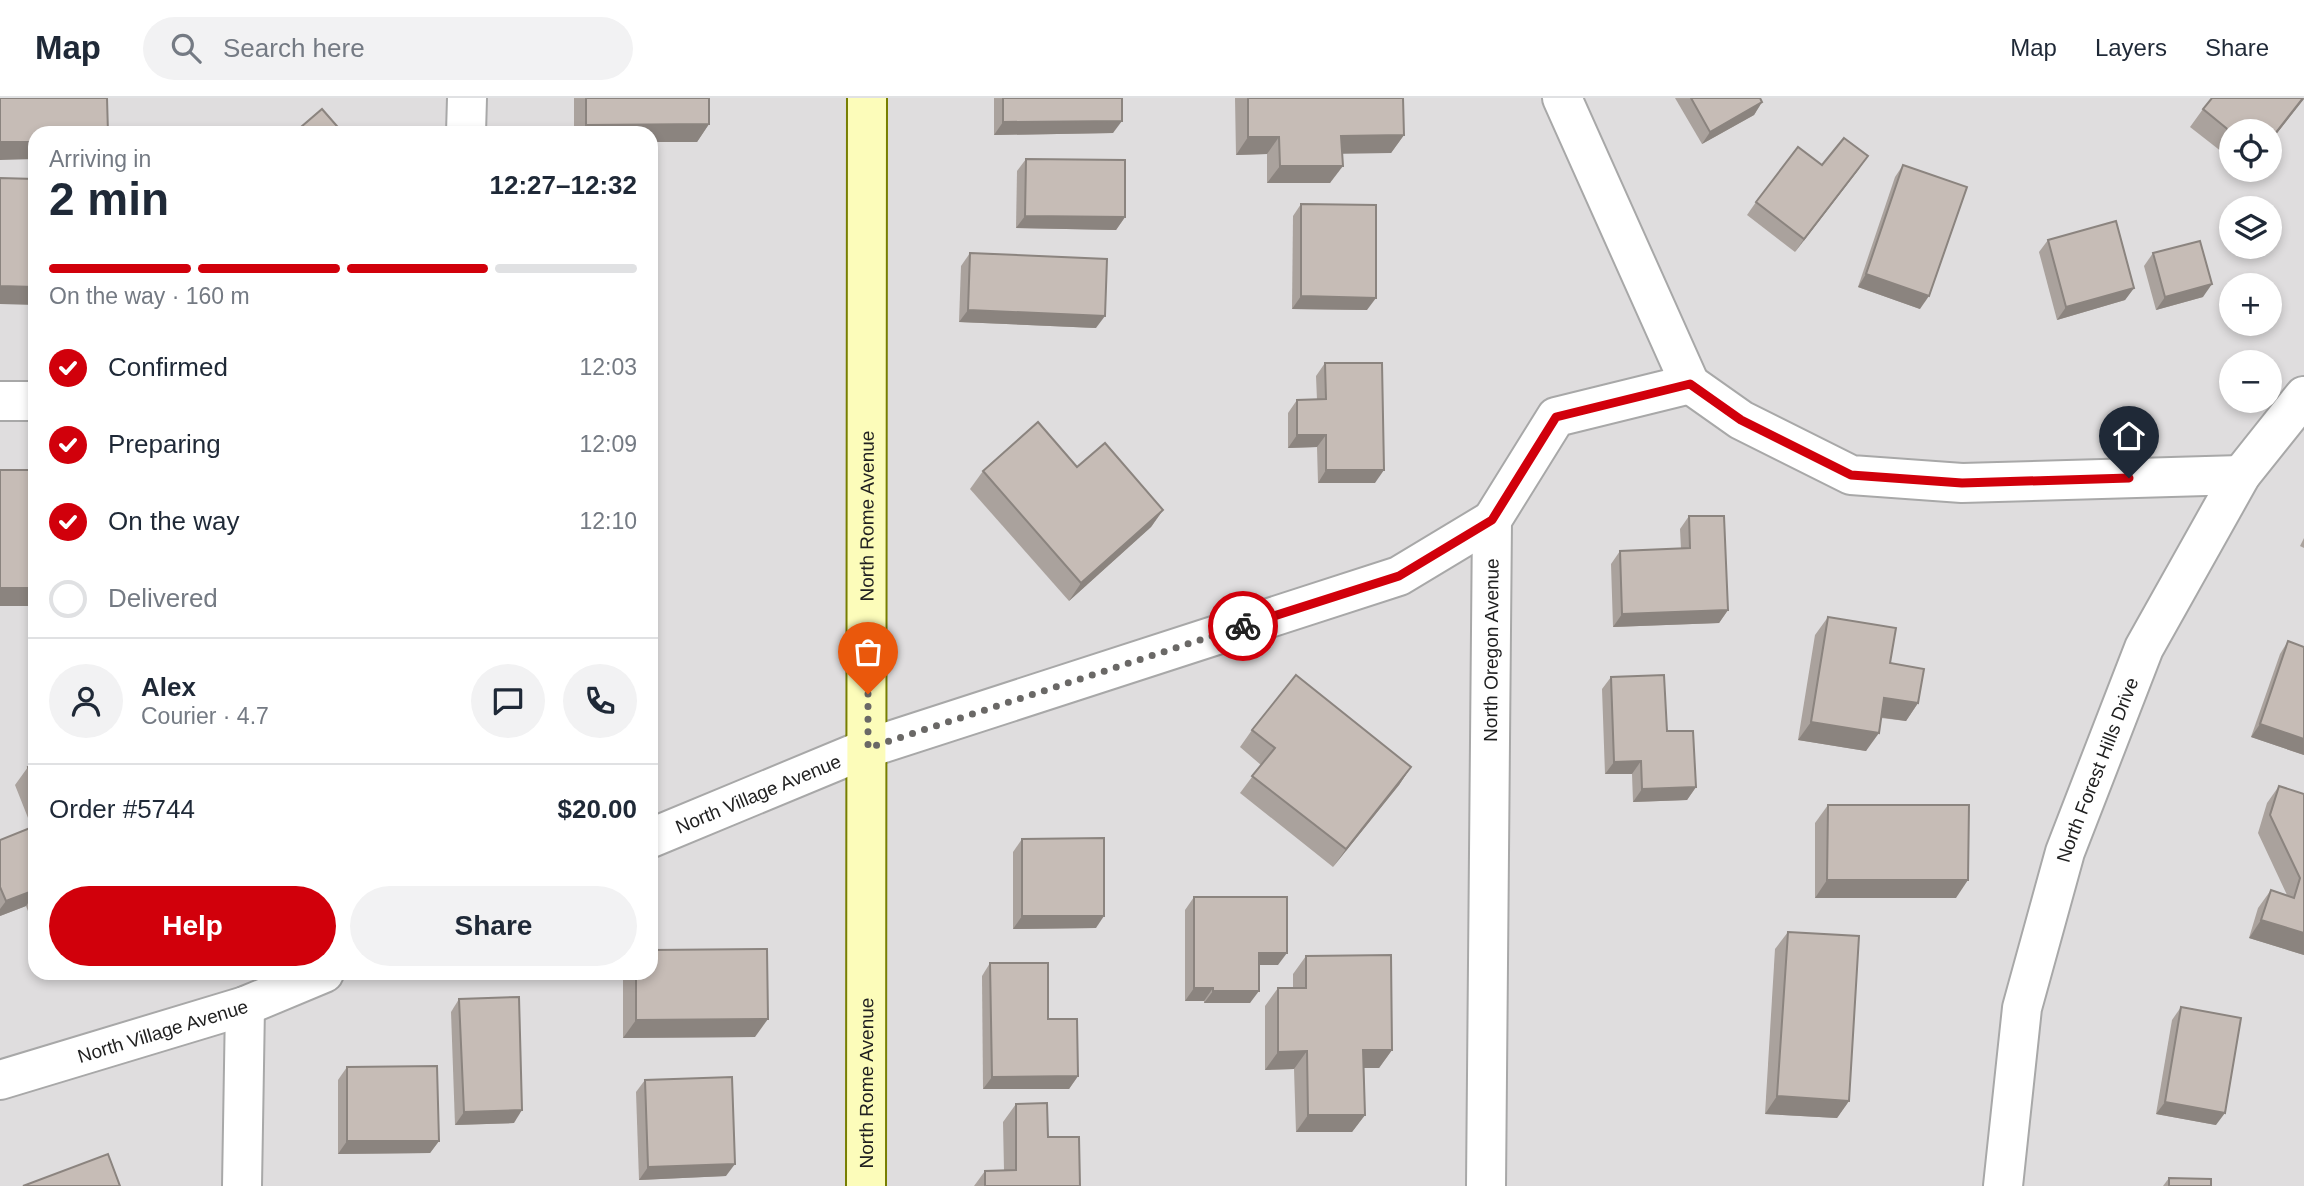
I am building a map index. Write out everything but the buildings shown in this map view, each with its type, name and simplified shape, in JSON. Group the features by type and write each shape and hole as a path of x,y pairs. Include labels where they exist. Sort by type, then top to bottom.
{"street":[{"path":"466,126 467,98"},
{"name":"North Rome Avenue","path":"866,1186 867,98"},
{"path":"1562,98 1690,384 1741,420 1851,475 1962,483 2241,475"},
{"path":"1492,520 1556,417 1690,384"},
{"name":"North Forest Hills Drive","path":"2003,1186 2022,1008 2064,852 2144,648 2241,475 2304,396"},
{"path":"0,401 28,401"},
{"name":"North Village Avenue","path":"658,835 868,748 1399,576 1492,520"},
{"name":"North Oregon Avenue","path":"1486,1186 1492,520"},
{"name":"North Village Avenue","path":"0,1080 245,1006 307,980"},
{"path":"242,1186 245,1006"}],"shaded area":[{"path":"0,98 2304,98 2304,1186 0,1186"}],"way so far":[{"path":"868,694 868,748 1243,626"}],"route":[{"path":"1243,626 1399,576 1492,520 1556,417 1690,384 1741,420 1851,475 1962,483 2129,478"}]}
